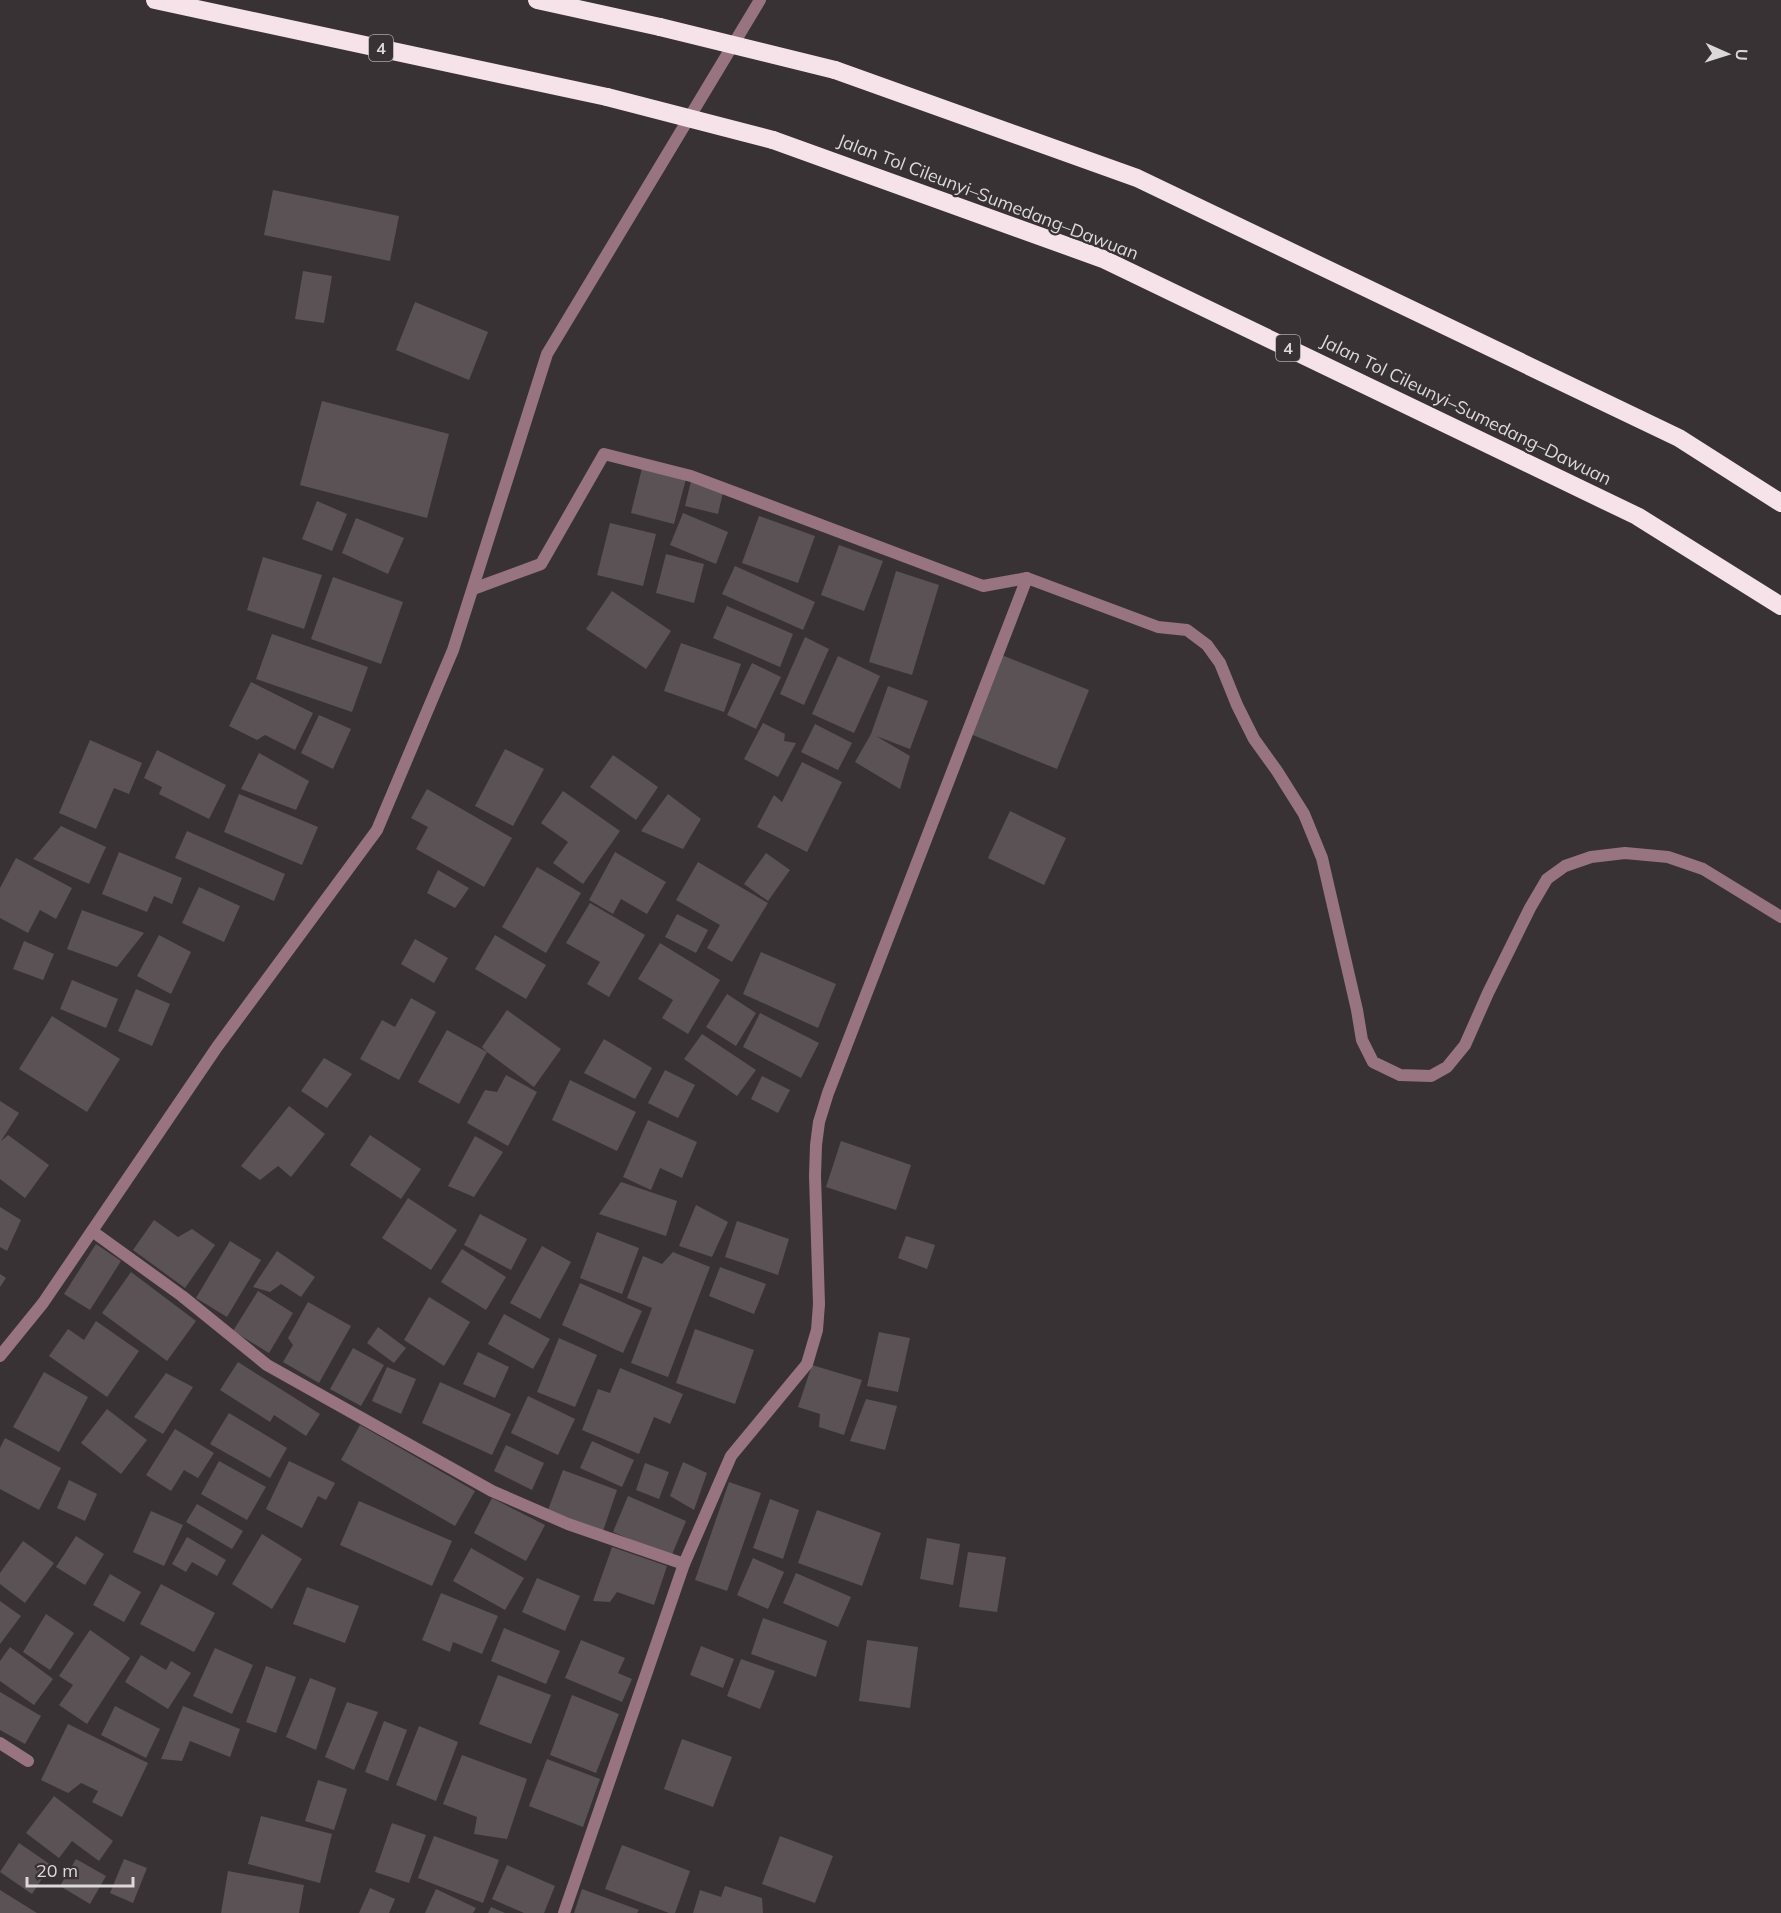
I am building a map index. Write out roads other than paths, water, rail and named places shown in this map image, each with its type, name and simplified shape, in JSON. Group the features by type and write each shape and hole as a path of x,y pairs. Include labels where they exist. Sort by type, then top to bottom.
{"highway":[{"name":"Jalan Tol Cileunyi–Sumedang–Dawuan","path":"155,0 607,97 773,140 1103,259 1637,516 1781,606"},
{"path":"537,0 660,27 835,70 1137,178 1678,438 1781,502"}],"street":[{"path":"0,1356 43,1303 217,1047 377,830 453,650 547,354 760,0"},
{"path":"473,589 541,564 604,454 691,476 983,586 1027,578 1158,627 1187,630 1208,645 1220,663 1254,739 1304,813 1322,858 1362,1040 1374,1062 1400,1075 1431,1076 1447,1067 1465,1045 1530,908 1547,879 1564,866 1591,857 1625,853 1668,857 1703,869 1781,917"},
{"path":"564,1913 684,1563 731,1456 807,1364 817,1330 819,1304 815,1176 819,1122 828,1093 1027,578"},
{"path":"92,1231 182,1296 267,1365 492,1491 568,1524 684,1563"},
{"path":"0,1743 28,1761"}]}
